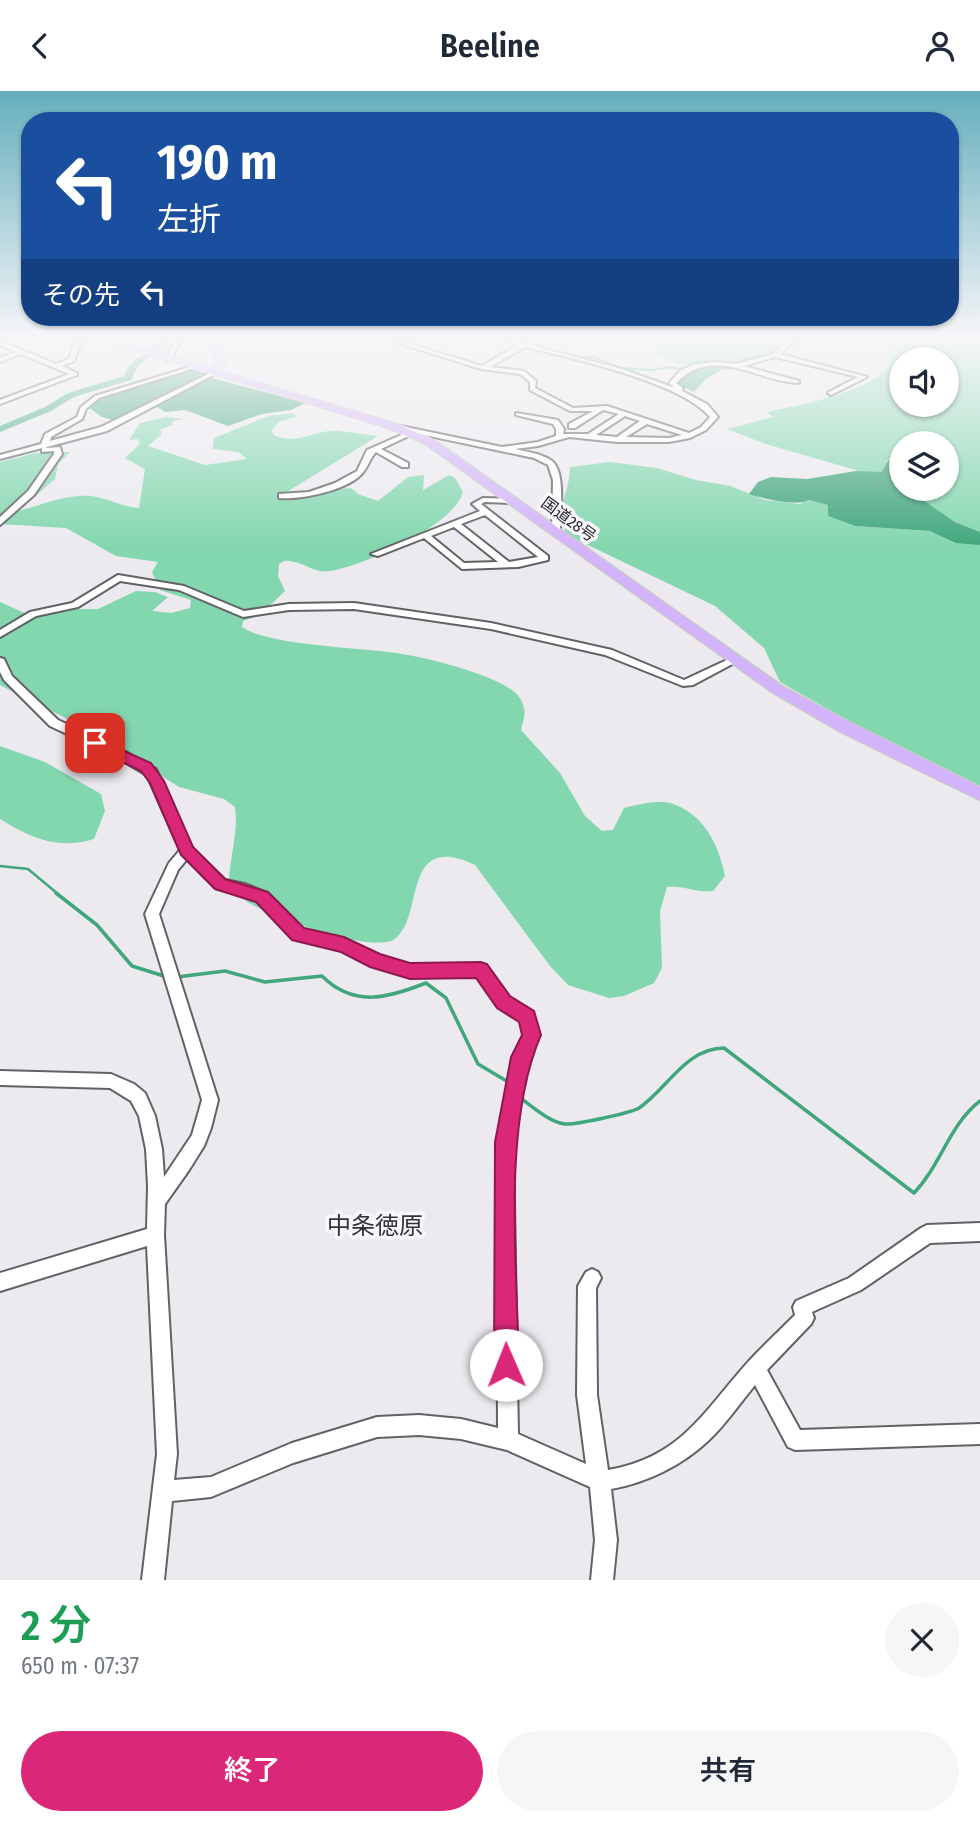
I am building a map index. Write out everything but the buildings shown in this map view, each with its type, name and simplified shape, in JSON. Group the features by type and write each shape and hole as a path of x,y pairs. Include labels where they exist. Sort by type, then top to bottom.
{"highway":[{"name":"国道28号","path":"334,409 397,427 449,454 733,661 845,727 980,794"}],"street":[{"path":"44,446 48,436 80,418 83,409"},
{"path":"0,457 104,429 145,409"},
{"path":"611,409 688,435"},
{"path":"505,449 566,435 649,441 688,435 710,425 714,417 711,409"},
{"path":"600,430 575,424 599,410 665,429 649,441"},
{"path":"588,437 623,415"},
{"path":"514,416 530,416 555,422 560,429 559,438"},
{"path":"617,440 644,422"},
{"path":"397,427 536,456 551,464 557,480 555,531"},
{"path":"282,496 310,494 338,485 360,472 375,449 411,433"},
{"path":"0,522 30,493 58,454 57,449 27,450"},
{"path":"375,449 405,465"},
{"path":"425,535 462,566 506,564 545,558 477,502 513,501"},
{"path":"375,554 486,512"},
{"path":"456,524 506,564"},
{"path":"0,634 33,614 75,605 118,578 181,589 243,614 289,607 354,606 491,626 608,652 683,683 689,683 733,661"},
{"path":"0,661 8,678 54,723 152,772 187,851 220,884 245,889 262,897 298,935 344,945 376,961 410,971 481,969 503,1002 527,1017 531,1035 521,1057 514,1085 505,1142 508,1440"},
{"path":"158,1199 208,1124 210,1100 152,914 173,867 187,851"},
{"path":"0,1078 111,1081 128,1088 142,1102 152,1143 158,1199 155,1235 167,1454 153,1580"},
{"path":"164,1491 211,1487 292,1453 377,1427 419,1425 461,1429 508,1440 601,1481 624,1477 669,1459 702,1433 756,1368 805,1318 802,1307 855,1284 927,1234 980,1232"},
{"path":"0,1282 155,1235"},
{"path":"592,1277 587,1286 589,1411 601,1481 606,1565 602,1580"},
{"path":"756,1368 795,1440 980,1434"}],"shaded area":[{"path":"91,409 135,409 117,421 102,417"},
{"path":"161,409 292,409 262,414 228,426 185,410 165,412"},
{"path":"778,409 889,409 889,417 959,417 959,409 980,409 980,532 955,522 925,501 959,501 959,431 889,431 889,458 881,472 866,473 766,444 727,429 774,417 767,413"},
{"path":"292,413 297,416 279,422 271,431 274,435 290,439 339,431 378,436 285,493 351,488 358,494 378,501 408,477 424,475 423,490 449,475 455,478 463,492 456,505 443,518 426,531 384,553 330,571 290,561 279,564 278,576 285,591 260,615 243,621 242,627 254,633 292,642 396,653 432,660 506,686 516,693 522,703 525,714 521,730 560,773 585,816 602,831 613,830 624,808 648,803 673,804 694,816 709,833 725,876 713,891 667,887 660,911 662,968 654,983 624,996 609,998 568,985 550,966 475,865 451,857 435,859 424,868 403,930 393,940 381,943 343,938 261,909 246,901 229,884 236,826 235,807 224,799 179,787 89,730 0,685 0,602 29,615 68,609 98,609 136,591 155,592 168,597 152,611 171,613 190,608 191,600 160,590 152,572 158,562 116,556 66,528 0,524 0,462 36,453 70,452 58,464 55,479 18,511 63,498 81,496 139,508 145,469 125,458 140,444 138,439 129,440 140,423 166,417 184,419 173,421 172,425 160,430 162,434 148,446 205,465 247,459 238,452 213,449 214,438 268,416"},
{"path":"889,460 889,501 925,501 955,522 980,532 980,545 956,543 930,531 855,526 828,516 828,505 808,500 796,503 779,501 749,494 758,482 771,477 807,479 856,471 881,472"},
{"path":"610,462 657,468 696,480 730,486 765,500 800,504 807,500 828,505 828,516 855,526 930,531 980,545 980,789 886,742 780,682 764,648 715,606 567,535 563,525 562,507 570,467"},
{"path":"0,746 45,762 101,794 105,811 94,839 56,843 33,837 0,819"}],"waterway":[{"path":"0,429 47,409"},
{"path":"0,866 28,869 58,894"},
{"path":"56,893 97,925 132,966 167,977"},
{"path":"177,977 225,971 265,982 322,976 346,993 372,997 398,993 426,983 446,998 478,1064 510,1083"},
{"path":"519,1097 559,1123 580,1123 615,1116 639,1108 699,1055 724,1048 914,1193 960,1122 980,1101"}],"district":[{"name":"中条徳原","path":"375,1226"}],"route":[{"path":"95,743 152,772 187,851 216,877 220,884 245,889 262,897 298,935 344,945 376,961 410,971 481,969 503,1002 527,1017 531,1035 521,1057 505,1142 506,1365"}]}
